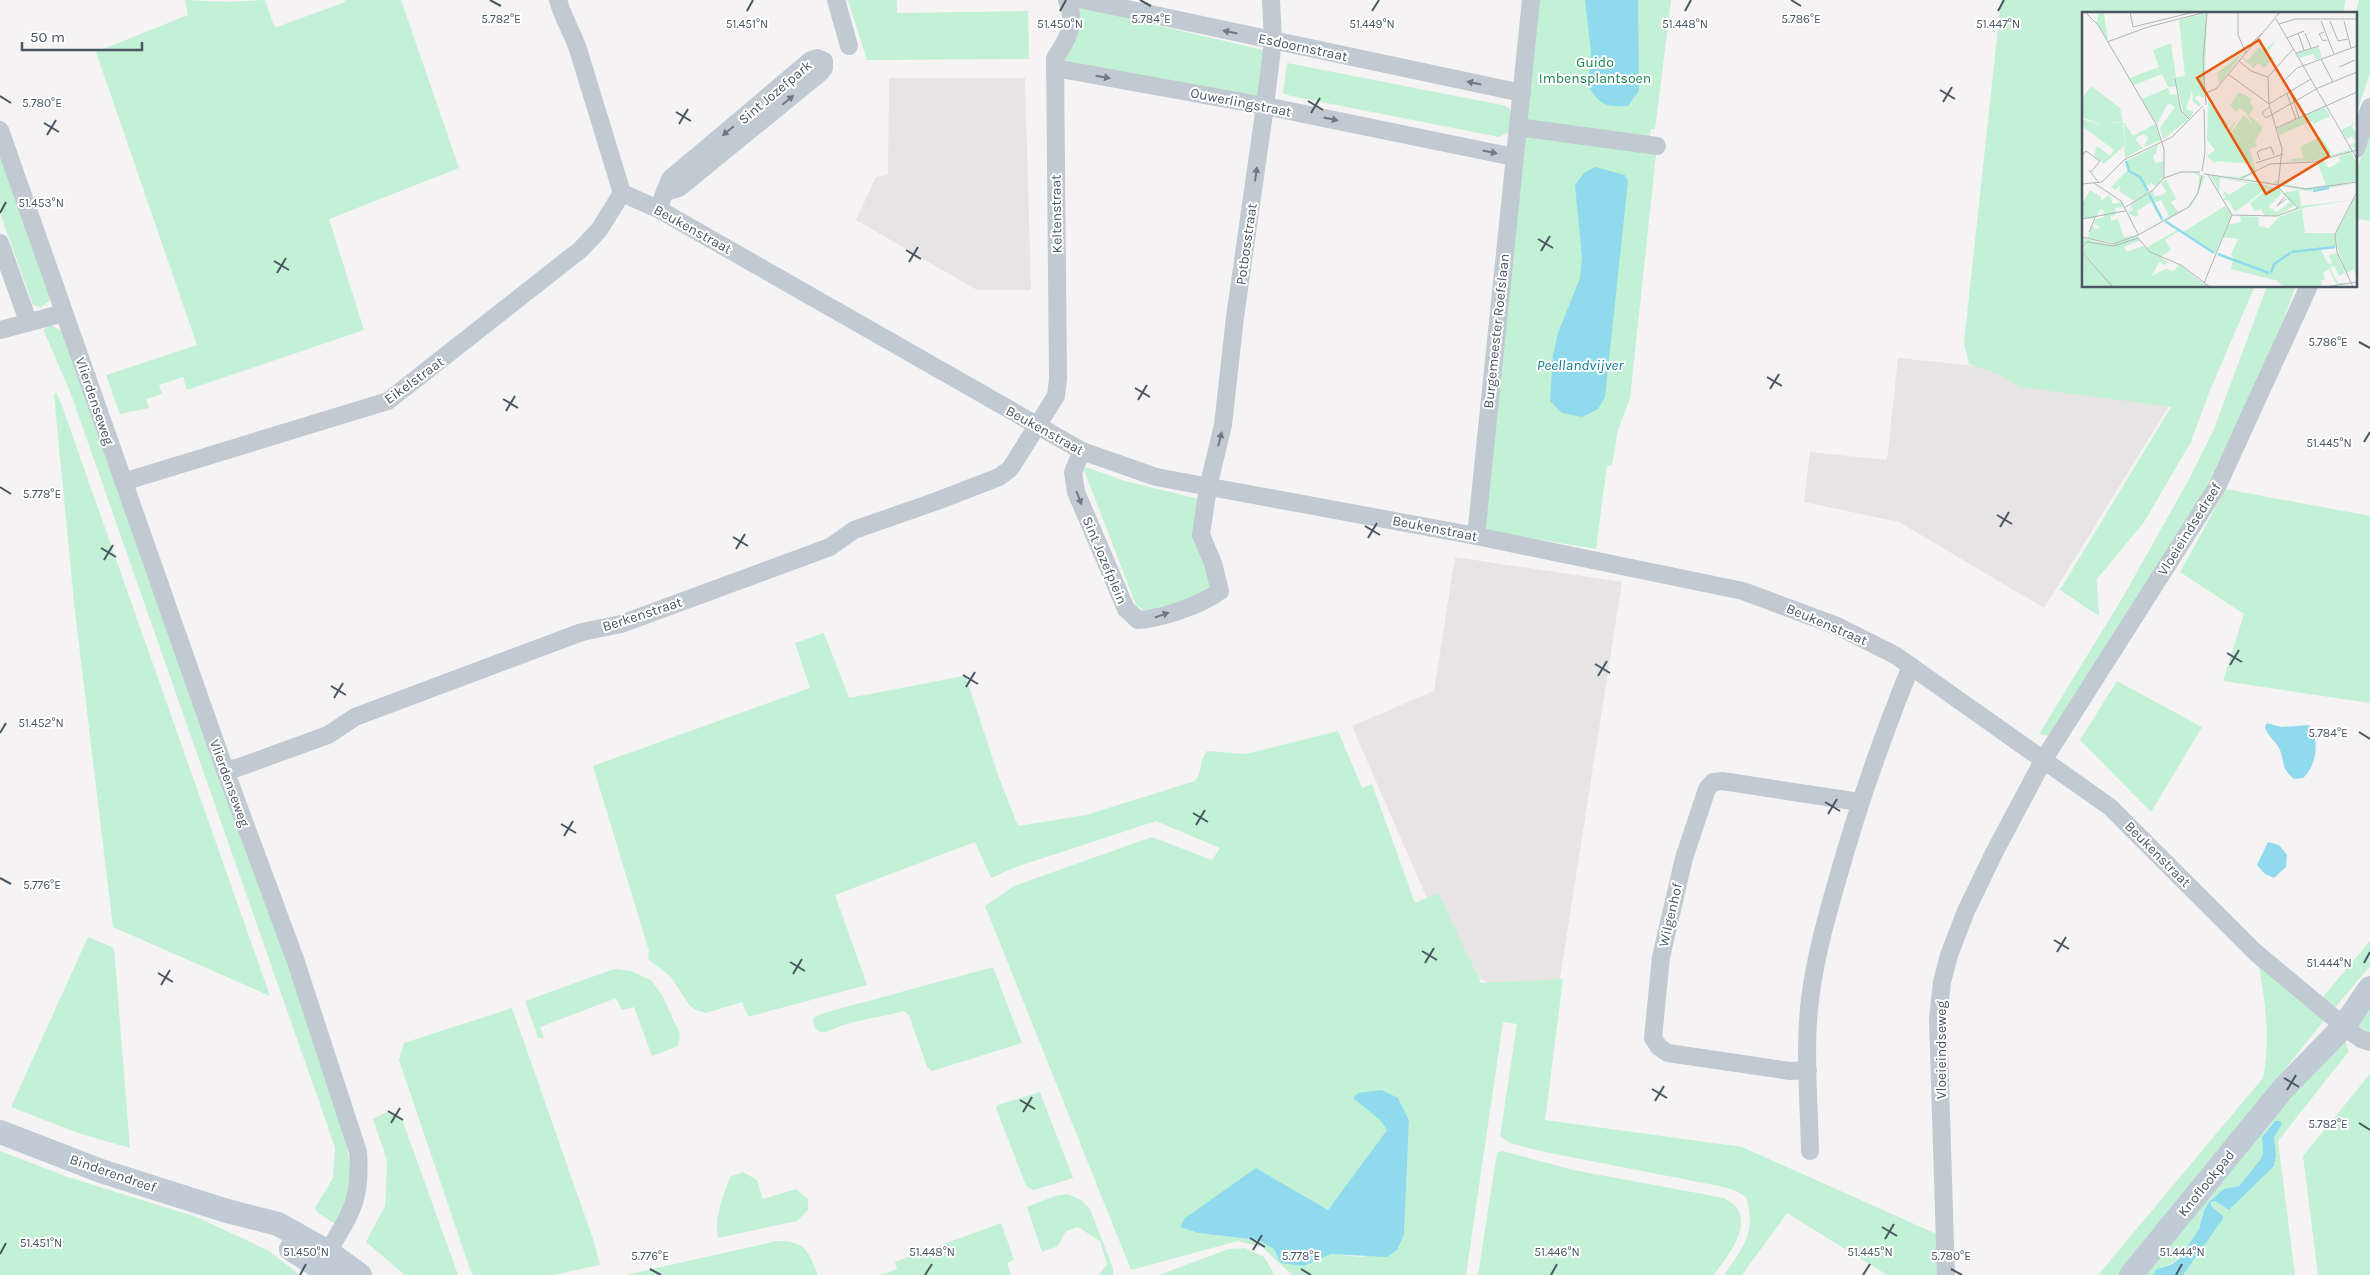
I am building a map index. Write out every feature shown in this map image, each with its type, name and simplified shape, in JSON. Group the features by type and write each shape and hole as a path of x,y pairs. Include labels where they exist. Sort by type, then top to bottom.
{"main road":[{"name":"Knoflookpad","path":"2339,1021 2350,995 2370,976"},
{"name":"Knoflookpad","path":"2130,1275 2339,1021 2370,988"},
{"name":"Binderendreef","path":"0,1132 101,1171 227,1211 278,1224 326,1264"},
{"path":"326,1264 360,1275"}],"street":[{"path":"558,0 564,20 571,28 578,49 622,193"},
{"path":"836,0 849,46"},
{"name":"Keltenstraat","path":"1036,427 1056,396 1058,379 1055,58 1067,38 1072,24 1072,11 1067,0"},
{"name":"Esdoornstraat","path":"1084,0 1273,42 1522,92"},
{"name":"Potbosstraat","path":"1208,487 1223,425 1235,317 1265,106 1273,42 1271,0"},
{"name":"Burgemeester Roefslaan","path":"1476,536 1531,0"},
{"name":"Sint Jozefpark","path":"658,209 670,179 811,60 817,58 824,61 824,68 820,73 679,188 666,192"},
{"name":"Ouwerlingstraat","path":"1055,68 1265,106 1514,157"},
{"path":"2358,143 2370,107"},
{"path":"1518,127 1657,146"},
{"name":"Vlierdenseweg","path":"0,130 224,770 295,959 358,1152 360,1177 356,1202 326,1264"},
{"name":"Beukenstraat","path":"622,193 658,209 842,313 1036,427 1082,451 1156,477 1476,536 1743,591 1837,626 1895,655 2110,806 2255,952 2361,1039 2370,1042"},
{"name":"Eikelstraat","path":"123,482 388,401 580,250 599,230 622,193"},
{"path":"0,243 28,321"},
{"name":"Vloeieindsedreef","path":"2044,759 2217,487 2308,288"},
{"path":"0,330 28,321 64,313"},
{"name":"Berkenstraat","path":"224,770 237,768 328,734 355,717 582,632 621,624 830,547 854,530 999,477 1010,469 1036,427"},
{"name":"Sint Jozefplein","path":"1082,451 1073,472 1076,492 1126,609 1138,620 1150,620 1210,598 1220,591 1213,563 1201,535 1208,487"},
{"path":"1810,1151 1808,1070 1810,1001 1819,945 1859,802 1884,732 1911,666"},
{"name":"Vloeieindseweg","path":"1946,1275 1938,1019 1942,982 1949,955 1966,912 2044,759"},
{"name":"Wilgenhof","path":"1808,1070 1790,1071 1668,1053 1659,1047 1652,1038 1661,957 1684,858 1707,790 1713,782 1722,781 1859,802"}],"shaded area":[{"path":"889,78 1025,78 1031,290 977,290 856,220 876,177 888,175"},
{"path":"1898,358 1996,368 2174,398 2044,608 1899,522 1804,502 1810,452 1887,460"},
{"path":"1455,557 1622,582 1556,1004 1514,996 1457,967 1352,726 1434,691"}],"green space":[{"path":"185,0 228,2 265,0 274,26 277,27 345,2 345,0 401,0 459,168 329,219 364,330 187,390 183,377 159,385 162,394 146,399 149,408 120,414 106,375 197,345 96,52 188,15"},
{"path":"848,0 897,0 897,13 1028,11 1029,59 867,60"},
{"name":"Guido Imbensplantsoen","path":"1536,0 1671,0 1655,129 1651,129 1647,154 1656,155 1630,398 1618,430 1612,466 1607,465 1596,549 1486,531 1480,520"},
{"path":"2001,0 2346,0 2343,12 2082,12 2082,288 2254,288 2210,390 2191,442 2144,522 2097,579 2099,616 2060,590 2171,407 2021,387 1998,374 1969,364 1964,343"},
{"path":"2359,0 2370,0 2370,73 2358,109 2358,12 2356,12"},
{"path":"1079,7 1263,50 1270,55 1259,100 1061,63 1077,30"},
{"path":"1287,63 1502,105 1509,108 1514,114 1509,132 1499,137 1291,96 1283,93"},
{"path":"2370,131 2370,221 2358,219 2358,166"},
{"path":"0,156 51,294 49,301 41,307 33,305 0,213"},
{"path":"2266,288 2295,288 2269,357 2193,515 2050,736 2039,734 2123,597 2188,481 2214,429"},
{"path":"51,325 65,333 295,978 342,1123 352,1176 345,1205 335,1224 317,1212 315,1208 333,1178 335,1148 71,394 44,331 47,326"},
{"path":"56,392 270,996 113,927 75,612 54,395"},
{"path":"1086,467 1125,481 1199,499 1214,581 1211,592 1152,613 1136,605 1084,470"},
{"path":"2226,489 2370,516 2370,703 2223,681 2244,614 2180,572"},
{"path":"824,633 849,698 966,677 998,775 1018,826 1086,815 1195,781 1207,751 1246,754 1338,731 1362,788 1372,784 1415,903 1438,893 1481,983 1563,979 1545,1120 1742,1147 1941,1236 1942,1275 1887,1275 1787,1213 1742,1275 1724,1275 1742,1248 1749,1230 1750,1220 1746,1197 1734,1190 1719,1186 1540,1151 1510,1143 1500,1136 1517,1024 1503,1022 1466,1275 1292,1275 1262,1247 1238,1241 1131,1270 985,906 1014,886 1152,837 1212,860 1220,848 1156,821 1013,868 991,878 975,842 835,895 867,985 751,1016 748,1016 742,1002 706,1013 696,1010 690,1006 671,977 648,959 649,951 593,766 810,688 795,643","holes":["1354,1098 1398,1098 1409,1120 1404,1235 1397,1250 1361,1257 1331,1254 1304,1266 1281,1262 1274,1249 1258,1240 1198,1233 1181,1227 1256,1169 1328,1210 1387,1130 1380,1120"]},
{"path":"2117,681 2202,727 2151,812 2080,740"},
{"path":"88,937 114,948 130,1148 81,1134 11,1107"},
{"path":"2370,941 2370,966 2334,1009 2321,999"},
{"path":"2258,961 2326,1018 2120,1275 2098,1275 2263,1078 2267,1035 2265,1005"},
{"path":"993,967 1022,1043 932,1071 927,1067 909,1015 904,1011 840,1026 826,1032 817,1030 814,1026 814,1017 824,1013"},
{"path":"614,969 631,971 651,980 662,995 680,1034 678,1046 652,1056 634,1007 622,1010 616,998 540,1027 544,1038 538,1038 525,1001"},
{"path":"2370,999 2370,1034 2352,1022"},
{"path":"512,1008 593,1239 600,1265 553,1275 473,1275 471,1272 399,1060 404,1043"},
{"path":"2343,1035 2349,1051 2278,1141 2295,1275 2183,1275 2223,1219 2223,1216 2211,1206 2211,1202 2215,1201 2229,1210 2275,1164 2274,1137 2279,1121 2275,1121 2262,1137 2263,1154 2260,1160 2239,1186 2223,1192 2209,1202 2203,1212 2196,1234 2185,1250 2177,1259 2152,1275 2142,1275"},
{"path":"2370,1074 2370,1275 2318,1275 2303,1156"},
{"path":"1040,1092 1073,1178 1034,1190 1028,1188 1025,1183 996,1108 998,1105"},
{"path":"387,1112 402,1119 458,1275 405,1275 366,1242 385,1206 387,1160 373,1119"},
{"path":"0,1151 65,1176 199,1218 269,1251 300,1275 0,1275"},
{"path":"1503,1151 1573,1170 1724,1198 1735,1206 1740,1215 1739,1235 1734,1246 1714,1275 1478,1275 1497,1153"},
{"path":"743,1172 757,1180 763,1199 796,1189 808,1199 808,1210 797,1221 718,1238 718,1215 730,1177"},
{"path":"1068,1194 1081,1200 1090,1209 1113,1268 1113,1275 1099,1275 1107,1264 1100,1241 1078,1227 1066,1231 1058,1246 1042,1252 1027,1207 1055,1196"},
{"path":"1001,1223 1014,1260 1007,1263 1011,1275 880,1275 897,1269 895,1262"},
{"path":"777,1241 794,1243 805,1249 818,1275 626,1275"},
{"path":"1245,1248 1264,1257 1275,1275 1159,1275 1229,1249"}],"water":[{"path":"1585,0 1638,0 1639,91 1628,106 1604,104 1596,98 1588,87 1591,52"},
{"name":"Peellandvijver","path":"1595,167 1625,175 1628,181 1605,397 1598,409 1582,417 1562,413 1550,401 1553,355 1558,333 1580,278 1582,257 1575,185 1584,173"},
{"path":"2267,723 2281,727 2309,725 2316,745 2314,760 2308,773 2303,778 2294,779 2287,772 2280,750 2266,730"},
{"path":"2268,842 2279,845 2287,855 2286,867 2274,878 2265,874 2257,865"},
{"path":"1382,1090 1398,1098 1409,1120 1404,1235 1397,1250 1387,1257 1331,1254 1304,1266 1281,1263 1274,1249 1258,1240 1198,1233 1180,1227 1185,1218 1256,1168 1328,1210 1387,1130 1380,1120 1353,1098 1358,1093"},
{"path":"2275,1121 2281,1121 2282,1124 2274,1137 2276,1156 2274,1166 2229,1210 2215,1201 2211,1202 2211,1206 2223,1216 2223,1219 2183,1275 2152,1275 2156,1270 2172,1264 2180,1258 2199,1229 2204,1210 2209,1202 2224,1189 2239,1186 2260,1160 2263,1154 2262,1137"}]}
